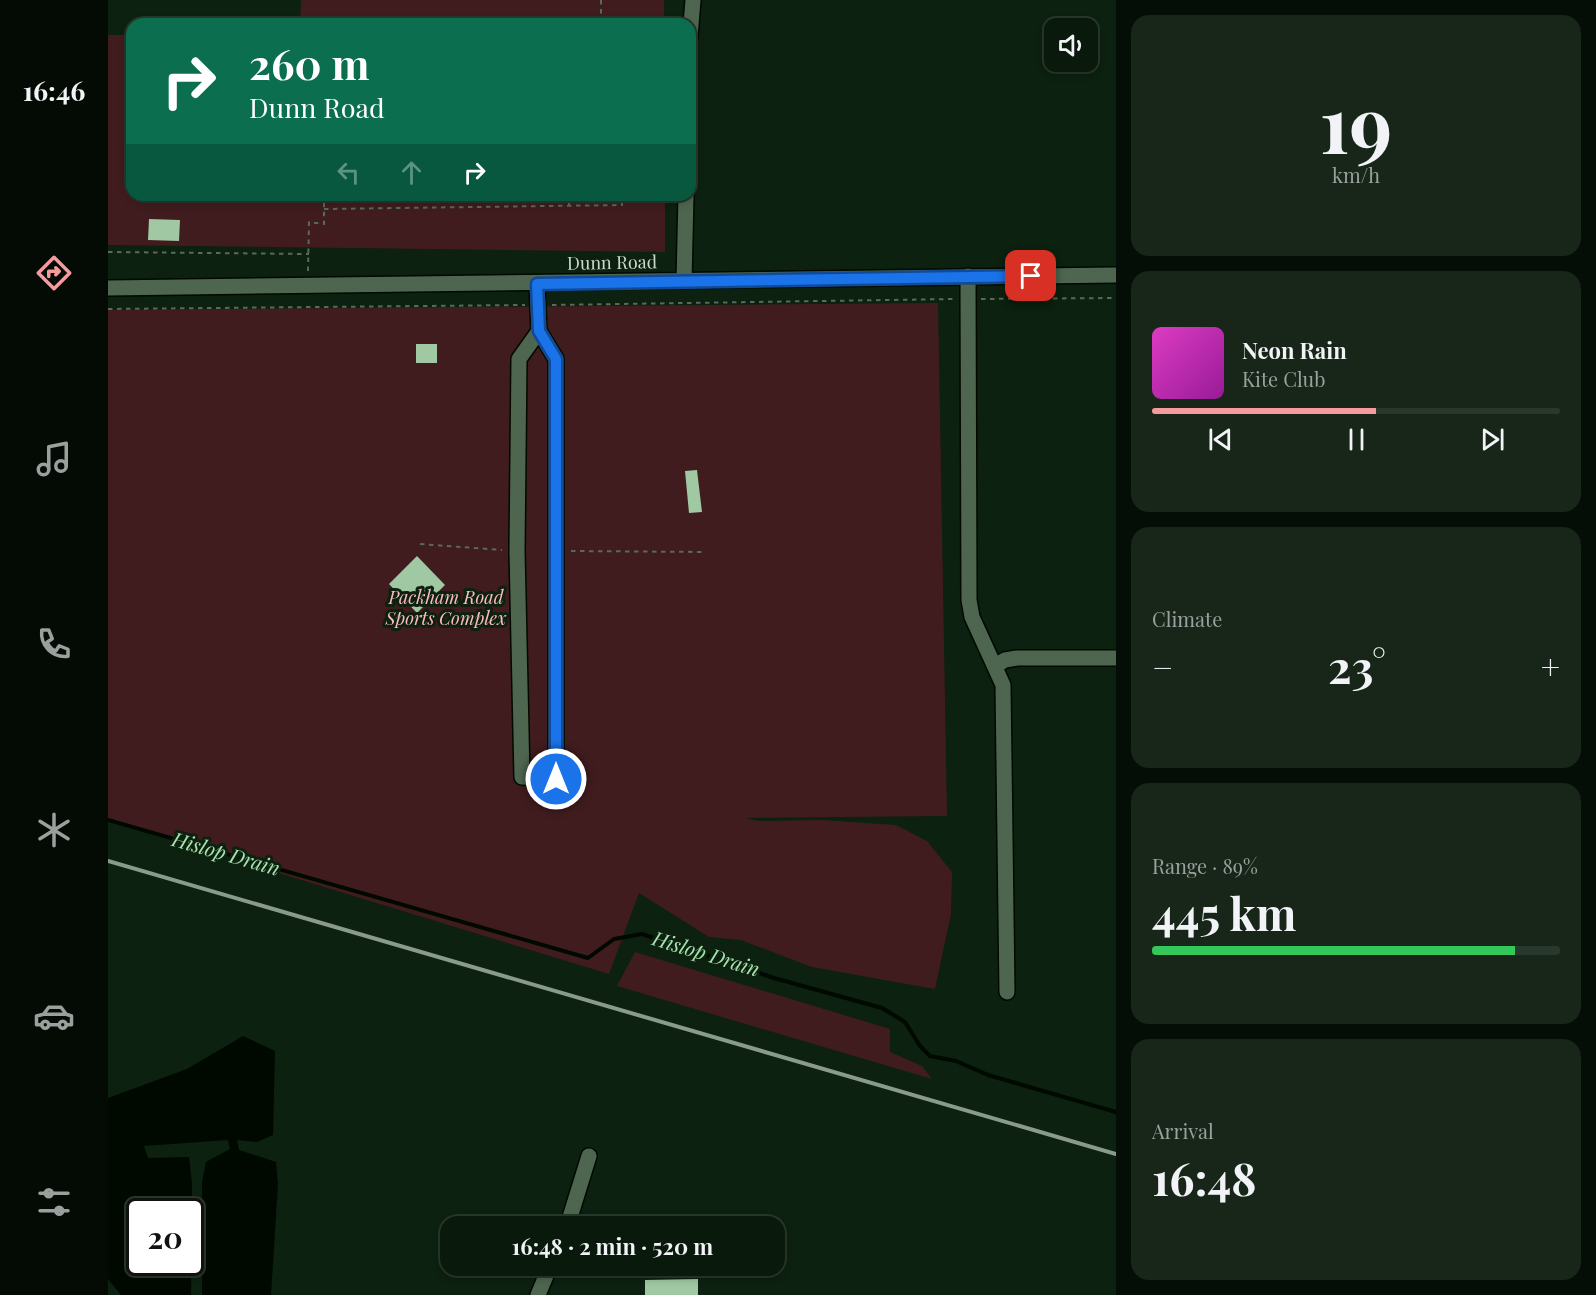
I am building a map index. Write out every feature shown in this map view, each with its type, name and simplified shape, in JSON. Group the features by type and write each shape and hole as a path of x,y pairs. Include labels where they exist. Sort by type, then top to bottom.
{"street":[{"path":"692,18 693,0"},
{"path":"684,281 686,201"},
{"name":"Dunn Road","path":"108,288 1116,275"},
{"path":"968,276 969,600 972,618 1003,685 1007,992"},
{"path":"537,284 539,331 556,359 556,779 522,777 517,551 519,359 539,331"},
{"path":"995,666 1005,660 1017,658 1116,658"},
{"path":"570,1216 589,1156"},
{"path":"538,1295 546,1276"}],"path":[{"path":"601,0 601,18"},
{"path":"308,286 309,222 324,224 324,201"},
{"path":"569,201 569,206"},
{"path":"324,209 622,205 622,201"},
{"path":"108,252 309,254"},
{"path":"980,299 1116,298"},
{"path":"108,309 956,299"}],"green space":[{"path":"301,0 664,0 664,18 300,18"},
{"path":"108,35 126,35 126,201 665,201 665,252 108,245"},
{"name":"Packham Road Sports Complex","path":"938,303 947,816 746,818 758,821 822,820 896,825 927,841 952,872 951,914 935,989 812,967 741,940 709,937 639,893 609,974 108,821 108,310"},
{"path":"635,952 890,1029 890,1052 922,1066 932,1079 617,986"}],"shaded area":[{"path":"243,1036 275,1051 273,1135 257,1142 237,1140 239,1150 276,1162 278,1184 271,1295 202,1295 204,1198 202,1198 202,1182 206,1162 230,1149 228,1140 144,1146 148,1158 189,1157 192,1198 126,1198 126,1276 191,1276 191,1295 121,1295 108,1279 108,1098 187,1069"}],"building":[{"path":"149,219 180,220 179,241 148,240"},
{"path":"416,344 437,344 437,363 416,363"},
{"path":"697,470 702,512 689,513 685,471"},
{"path":"417,556 445,585 417,613 389,584"},
{"path":"698,1279 698,1295 645,1295 645,1280"}],"waterway":[{"name":"Hislop Drain","path":"108,820 588,958 614,939 642,934 774,978 882,1008 905,1022 920,1046 930,1056 956,1061 988,1075 1116,1112"}],"railway":[{"path":"108,861 1116,1154"}],"route":[{"path":"556,779 556,359 539,331 537,284 1031,276"}]}
